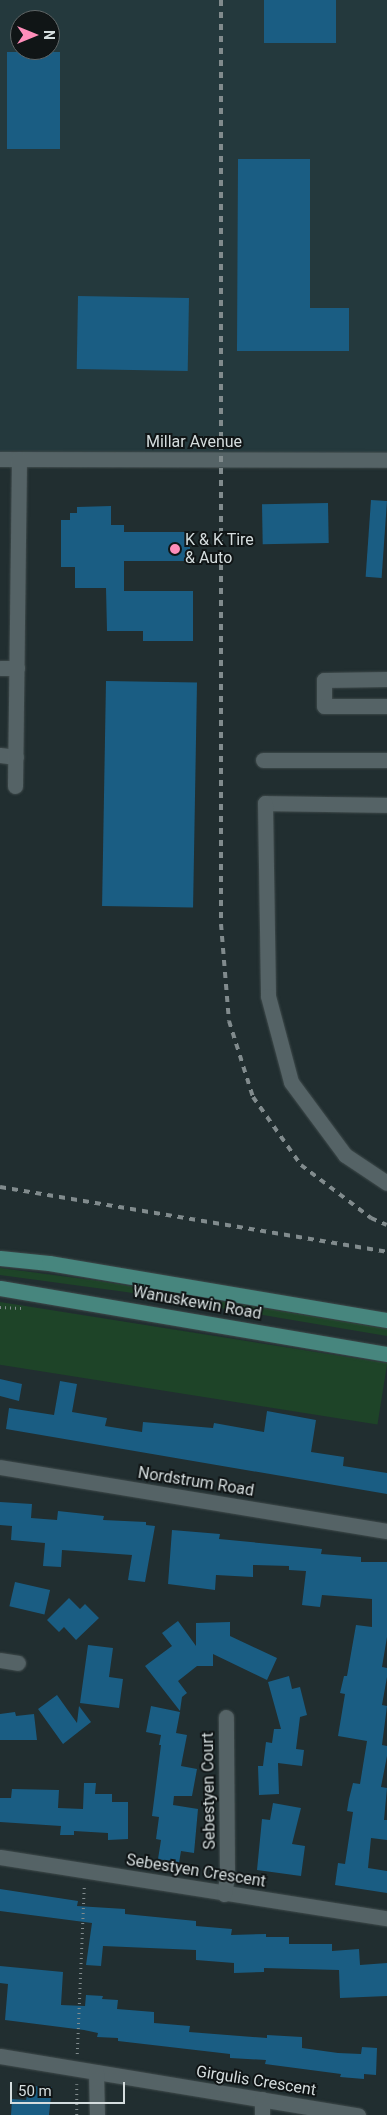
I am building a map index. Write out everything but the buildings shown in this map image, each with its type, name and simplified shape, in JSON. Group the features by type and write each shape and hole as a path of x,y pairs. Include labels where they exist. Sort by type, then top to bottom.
{"main road":[{"name":"Wanuskewin Road","path":"0,1258 49,1263 387,1320"},
{"name":"Wanuskewin Road","path":"0,1288 387,1354"}],"street":[{"name":"Millar Avenue","path":"0,459 387,460"},
{"path":"15,786 19,459"},
{"path":"0,668 17,668"},
{"path":"387,679 324,680 324,706 387,706"},
{"path":"0,756 16,757"},
{"path":"263,760 387,760"},
{"path":"387,805 265,803 268,996 291,1082 345,1156 387,1183"},
{"name":"Nordstrum Road","path":"0,1467 387,1531"},
{"path":"0,1660 18,1663"},
{"name":"Sebestyen Court","path":"224,1894 228,1877 226,1717"},
{"name":"Sebestyen Crescent","path":"0,1856 224,1894 387,1918"},
{"name":"Girgulis Crescent","path":"0,2056 358,2115"},
{"path":"96,2072 97,2115"},
{"path":"262,2099 262,2115"}],"path":[{"path":"77,2115 76,2069 84,1884"}],"shaded area":[{"path":"0,0 387,0 387,460 0,460"}],"green space":[{"path":"0,1268 99,1281 387,1329 387,1336 126,1292 0,1275"},
{"path":"0,1302 387,1363 377,1425 0,1365"}],"railway":[{"path":"221,0 221,924 229,1021 253,1097 301,1165 371,1218 387,1225"},
{"path":"0,1187 387,1252"}],"place":[{"name":"K & K Tire & Auto","path":"175,549"}]}
